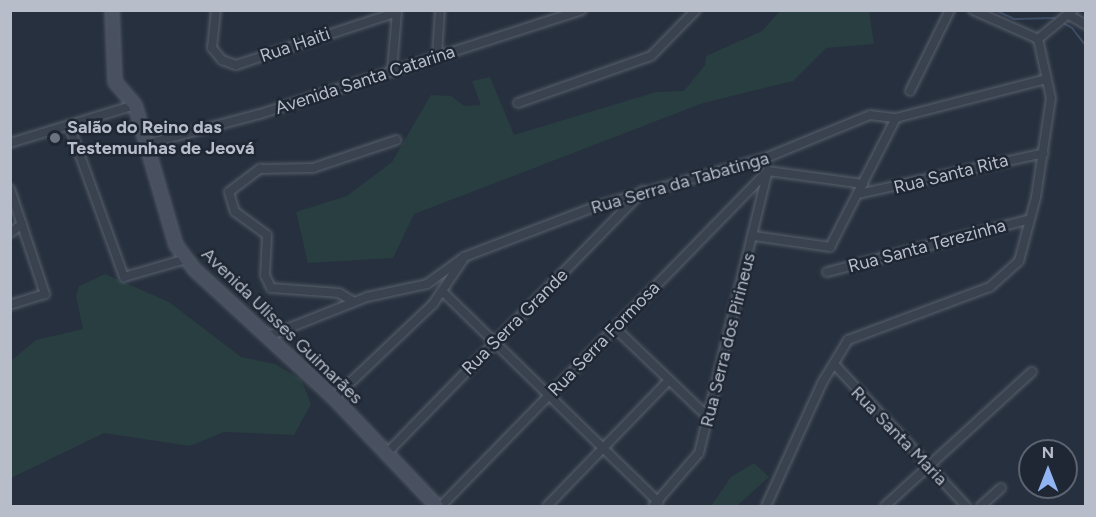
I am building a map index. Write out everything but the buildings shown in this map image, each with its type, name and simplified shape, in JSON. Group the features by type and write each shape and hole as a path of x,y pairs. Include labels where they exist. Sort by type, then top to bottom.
{"main road":[{"name":"Avenida Ulisses Guimarães","path":"112,10 111,67 115,82 135,105 164,211 186,260 334,398 439,507"}],"street":[{"name":"Rua Haiti","path":"216,10 212,48 236,65 397,12 392,70"},
{"path":"437,56 440,10"},
{"name":"Avenida Santa Catarina","path":"147,144 260,114 582,10"},
{"path":"518,103 651,56 696,10"},
{"path":"973,10 1038,39"},
{"path":"910,91 949,12"},
{"path":"1038,39 1058,27 1069,15 1086,25"},
{"path":"766,507 834,364 848,340 1003,279 1019,261 1044,153 1051,98 1043,80 1038,39"},
{"name":"Rua Serra da Tabatinga","path":"266,337 354,302 427,284 464,257 643,190 768,158 870,115 896,118 1043,80"},
{"path":"10,143 135,105"},
{"path":"754,236 830,247 896,118"},
{"path":"69,125 124,277 186,260"},
{"path":"354,302 339,293 271,288 265,275 267,235 235,212 229,192 260,169 313,168 396,140"},
{"name":"Rua Santa Rita","path":"858,194 1044,153"},
{"name":"Rua Serra dos Pirineus","path":"655,504 695,461 709,418 754,236 768,171 768,158"},
{"path":"768,171 863,184"},
{"name":"Rua Serra Formosa","path":"439,507 768,171"},
{"path":"10,189 14,211 22,224 45,294 10,305"},
{"name":"Rua Serra Grande","path":"386,454 643,190"},
{"name":"Rua Santa Terezinha","path":"827,272 1027,220"},
{"path":"10,233 22,224"},
{"path":"334,398 443,292 464,257"},
{"path":"443,292 548,396 604,447 655,504"},
{"path":"615,328 667,381 709,418"},
{"name":"Rua Santa Maria","path":"834,364 966,507"},
{"path":"885,507 1032,372"},
{"path":"546,507 667,381"},
{"path":"981,507 1001,488"}],"green space":[{"path":"780,11 869,11 874,44 826,48 793,81 703,103 414,214 393,258 308,263 296,212 347,196 392,162 431,95 451,96 464,106 481,105 472,81 490,77 514,135 656,92 684,91 705,65 706,56 762,31"},
{"path":"105,274 169,302 241,357 275,364 301,379 311,404 294,435 224,432 190,446 104,433 11,478 11,361 36,340 83,329 76,296 79,286"},
{"path":"754,463 769,477 737,506 711,506 731,477"}],"waterway":[{"path":"995,10 1014,19 1054,18 1072,28 1086,46"}],"place":[{"name":"Salão do Reino das Testemunhas de Jeová","path":"55,138"}]}
